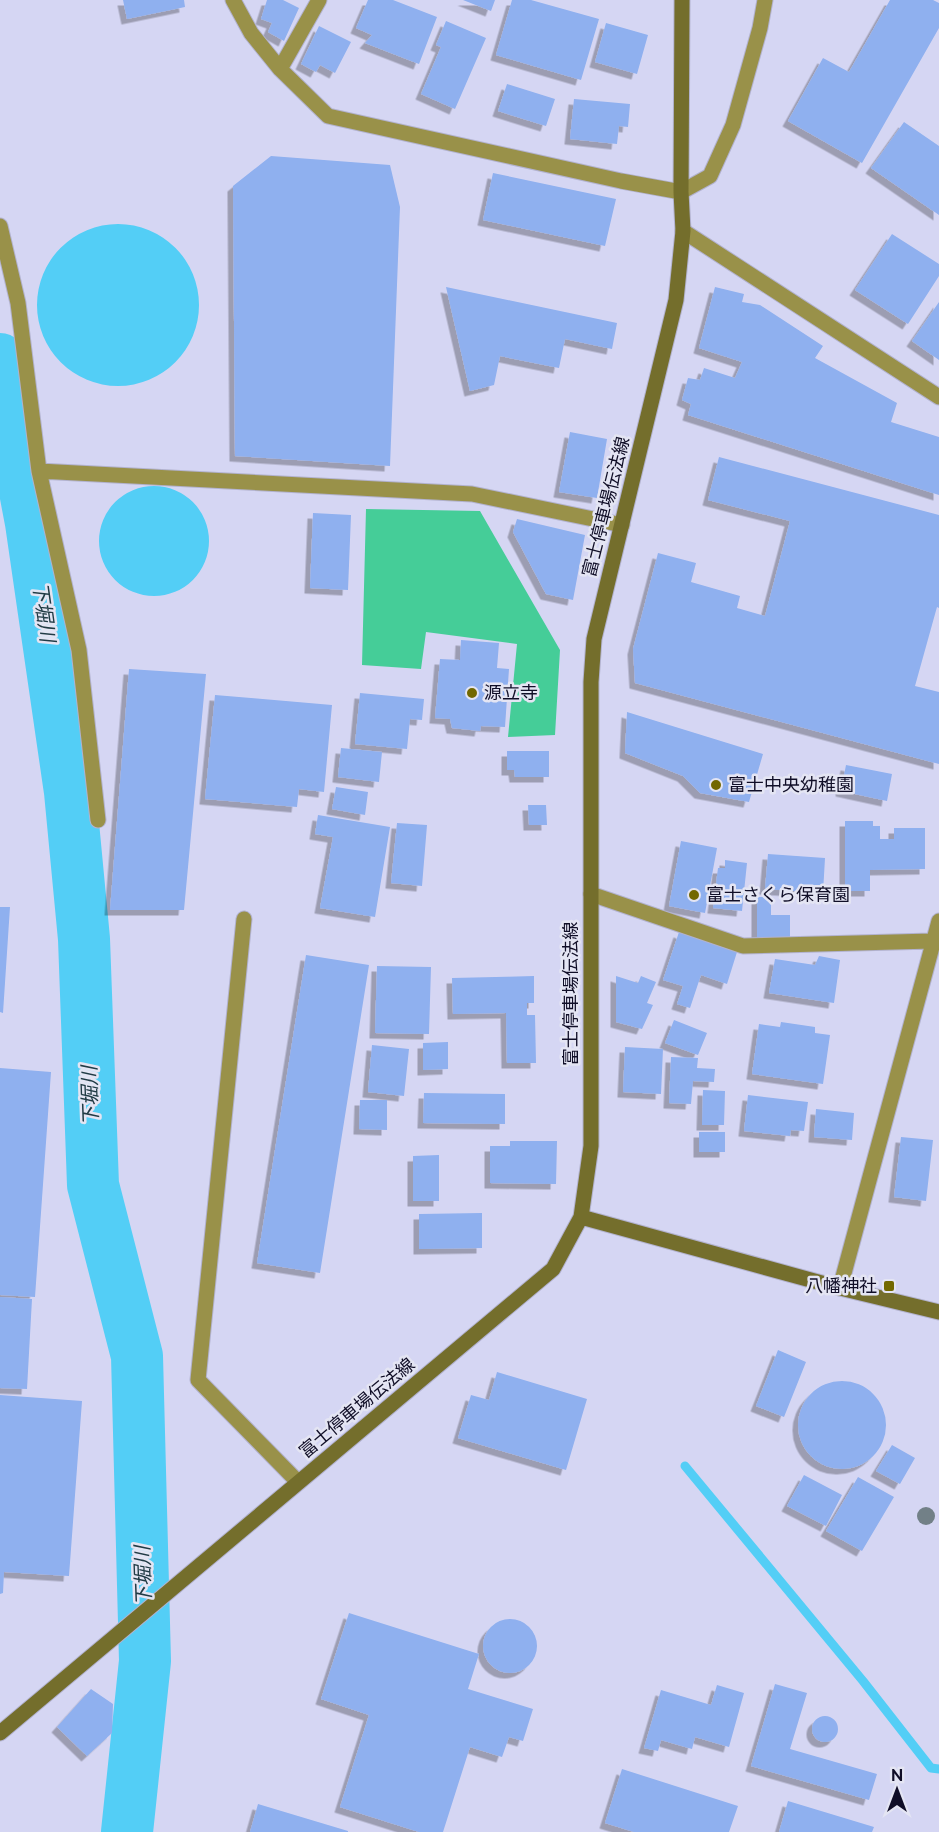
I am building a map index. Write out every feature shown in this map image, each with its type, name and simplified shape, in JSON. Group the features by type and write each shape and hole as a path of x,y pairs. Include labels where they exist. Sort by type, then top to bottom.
{"main road":[{"name":"富士停車場伝法線","path":"0,1733 553,1269 581,1217 591,1146 591,682 594,639 676,300 683,231 681,192 682,0"},
{"path":"581,1217 840,1288 939,1312"}],"street":[{"path":"232,0 251,33 280,69 328,116 621,181 681,192 710,176 733,125 760,28 765,0"},
{"path":"280,69 319,0"},
{"path":"0,226 18,303 39,471 79,650 98,820"},
{"path":"683,231 939,397"},
{"path":"39,471 472,494 622,525"},
{"path":"591,894 743,946 932,941"},
{"path":"244,919 198,1380 298,1482"},
{"path":"840,1288 939,921"}],"green space":[{"path":"366,509 480,511 560,650 555,735 508,737 517,644 426,632 421,669 362,665"}],"water":[{"path":"118,224 134,225 149,230 163,237 175,248 186,260 193,274 198,289 198,321 193,336 186,350 175,362 163,373 149,380 134,385 118,386 102,385 87,380 73,373 61,362 50,350 43,336 38,321 37,305 38,289 43,274 50,260 61,248 73,237 87,230 102,225"},
{"path":"154,486 175,490 193,502 205,520 209,541 205,562 193,580 175,592 154,596 133,592 115,580 103,562 99,541 103,520 115,502 133,490"}],"building":[{"path":"123,0 184,0 185,7 127,19"},
{"path":"267,0 283,0 299,8 284,41 268,32 272,23 261,19"},
{"path":"368,0 393,0 437,17 419,64 365,43 372,35 356,28"},
{"path":"463,0 495,0 491,11"},
{"path":"512,0 531,0 599,19 581,80 496,55"},
{"path":"890,0 933,0 939,3 939,28 862,163 788,121 823,58 849,72"},
{"path":"446,21 486,38 455,109 421,94 441,47 436,45"},
{"path":"606,23 648,35 637,74 595,62"},
{"path":"319,26 351,42 335,73 320,65 316,72 301,64"},
{"path":"507,84 555,99 546,126 498,111"},
{"path":"574,99 630,104 628,127 619,126 617,144 570,139"},
{"path":"904,122 939,146 939,215 871,168"},
{"path":"271,156 390,165 400,207 390,466 235,456 233,186"},
{"path":"493,173 616,199 605,246 483,220"},
{"path":"892,234 939,264 939,276 908,324 855,290"},
{"path":"446,287 617,323 612,349 565,339 559,368 500,356 494,385 470,391"},
{"path":"715,287 744,294 742,302 760,305 823,346 815,358 897,403 891,422 939,437 939,495 688,415 691,404 682,400 688,378 700,380 704,368 735,378 742,362 699,348"},
{"path":"939,302 939,360 912,341"},
{"path":"570,432 607,439 597,498 559,492"},
{"path":"719,457 939,515 939,608 937,607 915,686 939,692 939,764 635,683 633,649 658,553 696,563 691,582 740,596 737,608 765,616 790,521 708,500"},
{"path":"313,513 351,515 348,590 310,588"},
{"path":"517,519 585,535 573,600 546,594 513,532"},
{"name":"源立寺","path":"461,640 499,643 497,668 509,669 505,727 481,726 480,731 452,728 450,719 435,718 440,659 460,660"},
{"path":"129,669 206,674 184,910 110,910"},
{"path":"360,693 424,699 422,720 410,719 407,749 355,744"},
{"path":"215,695 332,705 324,792 299,789 297,807 205,799"},
{"path":"627,712 763,754 749,802 700,793 683,776 625,753"},
{"path":"341,748 382,752 379,782 338,777"},
{"path":"507,751 549,751 549,777 515,777 514,770 507,770"},
{"path":"846,765 892,774 887,801 841,791"},
{"path":"336,787 368,792 365,815 332,809"},
{"path":"528,805 546,805 547,825 529,825"},
{"path":"318,815 390,827 375,917 320,908 333,837 315,834"},
{"path":"845,821 873,821 873,826 880,826 880,839 894,839 894,828 925,828 925,869 870,870 870,891 845,891"},
{"path":"397,823 427,825 422,886 391,883"},
{"path":"681,841 717,848 705,913 669,906"},
{"path":"768,854 825,858 823,893 765,889"},
{"path":"725,860 747,863 742,911 713,908 718,868 725,868"},
{"path":"757,897 771,897 771,915 790,915 790,937 757,937"},
{"path":"0,907 10,907 3,1013 0,1012"},
{"path":"679,932 737,952 727,984 701,975 690,1008 677,1004 683,986 663,980"},
{"path":"306,955 369,965 320,1273 257,1263"},
{"path":"819,956 840,960 834,1003 769,993 775,959 815,965"},
{"path":"377,966 431,967 429,1034 375,1033"},
{"path":"534,976 534,1003 527,1003 527,1015 535,1015 536,1063 507,1063 506,1013 453,1014 452,978"},
{"path":"616,976 638,983 641,976 656,982 647,1003 653,1005 642,1029 616,1022"},
{"path":"674,1020 707,1033 698,1055 665,1043"},
{"path":"781,1022 815,1027 815,1033 830,1035 823,1084 752,1074 759,1024 780,1027"},
{"path":"448,1042 448,1069 423,1070 423,1043"},
{"path":"372,1045 409,1049 404,1096 368,1092"},
{"path":"625,1047 663,1049 661,1094 623,1092"},
{"path":"671,1057 698,1058 697,1068 715,1069 714,1082 693,1081 691,1104 669,1103"},
{"path":"0,1068 51,1072 35,1297 0,1295"},
{"path":"703,1090 725,1091 724,1125 702,1125"},
{"path":"424,1093 505,1094 505,1124 423,1123"},
{"path":"748,1095 808,1102 804,1131 791,1130 790,1136 744,1131"},
{"path":"360,1100 387,1100 387,1130 359,1129"},
{"path":"816,1109 854,1113 852,1140 814,1137"},
{"path":"699,1132 725,1132 725,1152 699,1152"},
{"path":"901,1137 933,1140 926,1201 894,1197"},
{"path":"510,1141 557,1141 556,1184 490,1183 490,1146 510,1146"},
{"path":"439,1155 439,1201 413,1201 413,1156"},
{"path":"482,1213 482,1248 419,1249 419,1214"},
{"path":"0,1297 32,1299 27,1389 0,1388"},
{"path":"778,1350 806,1362 784,1417 756,1406"},
{"path":"497,1372 587,1399 566,1470 458,1438 471,1395 489,1400"},
{"path":"842,1381 867,1388 879,1400 886,1425 879,1450 867,1462 842,1469 817,1462 805,1450 798,1425 805,1400 817,1388"},
{"path":"0,1395 82,1401 69,1576 4,1572 3,1593 0,1594"},
{"path":"892,1445 915,1458 900,1484 876,1471"},
{"path":"804,1475 842,1495 826,1526 787,1506"},
{"path":"858,1477 894,1497 862,1551 826,1531"},
{"path":"349,1613 479,1654 468,1689 533,1709 523,1741 509,1737 502,1757 470,1747 443,1832 419,1832 340,1807 369,1715 321,1699"},
{"path":"505,1619 515,1619 525,1623 533,1631 537,1646 533,1661 525,1669 515,1673 505,1673 495,1669 487,1661 483,1651 483,1641 487,1631 495,1623"},
{"path":"775,1684 807,1693 790,1749 877,1774 869,1800 751,1766"},
{"path":"717,1685 744,1693 729,1747 695,1737 692,1749 661,1740 658,1751 644,1748 661,1690 711,1705"},
{"path":"91,1689 113,1704 112,1733 87,1756 57,1727"},
{"path":"825,1716 834,1720 838,1729 834,1738 825,1742 816,1738 812,1729 816,1720"},
{"path":"622,1769 738,1806 729,1832 634,1832 605,1823"},
{"path":"788,1801 874,1827 872,1832 779,1832"},
{"path":"258,1804 348,1831 348,1832 250,1832"}],"waterway":[{"name":"下堀川","path":"0,359 31,523 70,792 84,939 93,1185 137,1356 145,1661 127,1832"},
{"path":"685,1466 863,1681 931,1768 939,1769"}],"place":[{"name":"源立寺","path":"472,693"},
{"name":"富士中央幼稚園","path":"716,785"},
{"name":"富士さくら保育園","path":"694,895"},
{"name":"八幡神社","path":"889,1286"}]}
